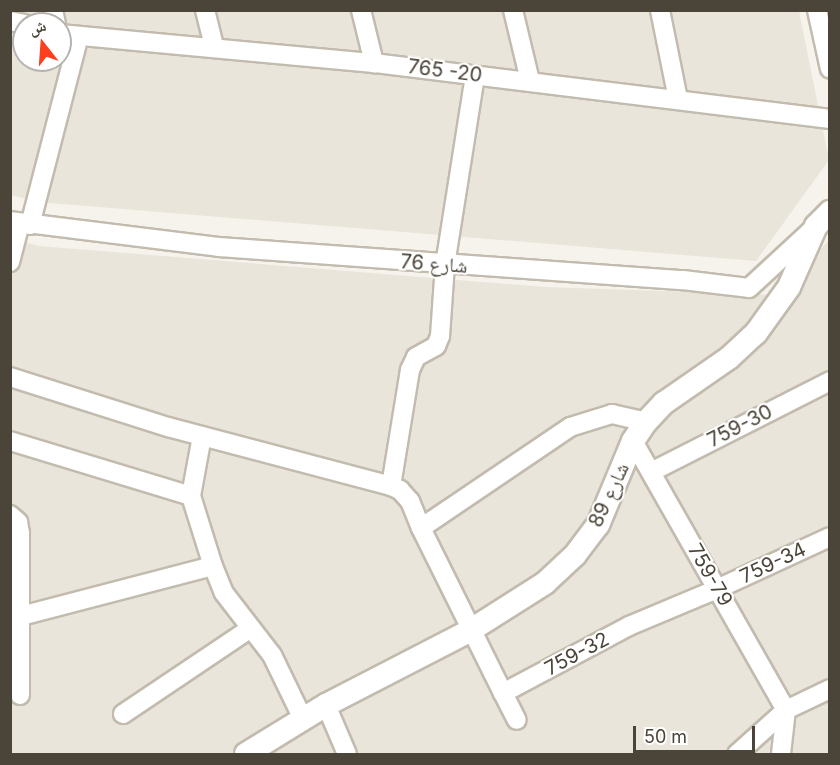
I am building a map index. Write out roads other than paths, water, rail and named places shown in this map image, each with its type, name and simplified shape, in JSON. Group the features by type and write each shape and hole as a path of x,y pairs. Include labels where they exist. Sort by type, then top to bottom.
{"street":[{"path":"205,10 214,47"},
{"path":"361,10 374,63"},
{"path":"513,10 530,81"},
{"path":"660,10 678,99"},
{"path":"818,10 830,69"},
{"name":"765 -20","path":"72,35 374,63 830,119"},
{"path":"10,262 20,223 80,36"},
{"path":"391,486 410,370 416,357 436,346 440,336 445,265 475,75"},
{"name":"شارع 76","path":"20,223 219,247 445,265 683,280 749,288 823,219"},
{"name":"شارع 89","path":"246,754 326,705 471,630 546,583 576,555 598,525 633,441 646,422 664,403 729,358 756,333 789,287 823,219"},
{"path":"10,377 202,436 391,486 410,501 421,528 517,720"},
{"name":"759-30","path":"651,472 830,381"},
{"path":"421,528 570,427 612,414 646,422"},
{"path":"202,436 191,496 213,566 224,593 272,655 303,719"},
{"path":"10,441 191,496"},
{"name":"759-79","path":"633,441 786,710"},
{"path":"10,515 18,522 20,533 20,695"},
{"name":"759-34","path":"717,589 830,537"},
{"path":"21,616 213,566"},
{"name":"759-32","path":"503,693 629,626 717,589"},
{"path":"123,714 251,628"},
{"path":"737,754 786,710 830,689"},
{"path":"326,705 346,754"},
{"path":"781,754 786,710"}]}
